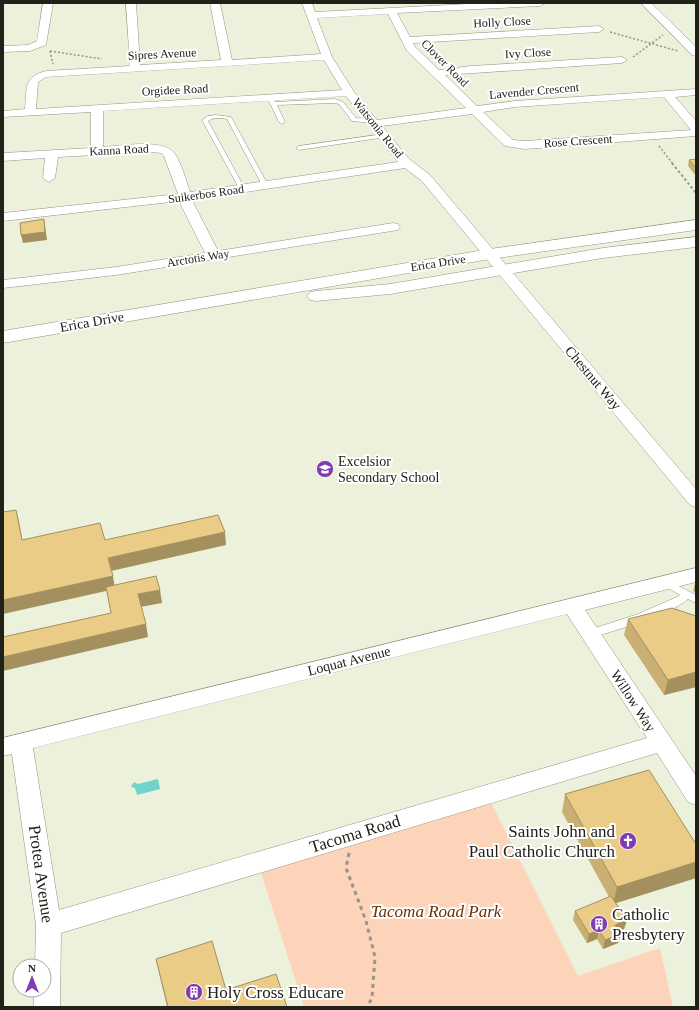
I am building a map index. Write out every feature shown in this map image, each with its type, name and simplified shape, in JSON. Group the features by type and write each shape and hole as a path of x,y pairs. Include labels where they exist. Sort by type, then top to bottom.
{"main road":[{"name":"Erica Drive","path":"3,337 490,254 696,225"},
{"name":"Erica Drive","path":"181,307 363,292 603,253 696,242"}],"street":[{"path":"3,49 36,47 43,41 48,3"},
{"path":"131,3 134,65"},
{"path":"215,3 227,64"},
{"name":"Watsonia Road","path":"307,3 327,57 349,93 408,164 421,172 490,254"},
{"path":"311,15 474,5 540,3"},
{"path":"646,3 696,53"},
{"name":"Clover Road","path":"391,11 411,49 474,110"},
{"name":"Holly Close","path":"407,40 603,30"},
{"path":"676,33 690,33"},
{"name":"Sipres Avenue","path":"30,112 33,81 38,76 50,73 134,65 227,64 327,57"},
{"name":"Ivy Close","path":"436,73 626,60"},
{"name":"Lavender Crescent","path":"374,122 515,104 696,92"},
{"name":"Orgidee Road","path":"3,114 97,108 271,101 349,93"},
{"path":"666,94 696,128"},
{"path":"97,108 97,151"},
{"name":"Rose Crescent","path":"474,110 507,141 514,144 696,133"},
{"name":"Kanna Road","path":"3,156 152,148 165,150 170,155 186,203 213,255"},
{"path":"49,178 52,154"},
{"name":"Suikerbos Road","path":"3,217 185,197 408,164"},
{"name":"Arctotis Way","path":"3,284 116,271 393,227"},
{"name":"Chestnut Way","path":"490,254 696,501"},
{"name":"Loquat Avenue","path":"12,745 696,575"},
{"name":"Willow Way","path":"572,606 696,795"},
{"name":"Tacoma Road","path":"50,925 661,743"},
{"name":"Protea Avenue","path":"12,745 50,925 47,1007"}],"lane":[{"path":"282,122 271,101 335,101 341,103 354,120 374,122"},
{"path":"242,189 205,120 208,118 223,116 229,118 266,185"},
{"path":"300,148 384,136"},
{"path":"666,582 692,596"},
{"path":"590,634 643,616 692,596"}],"path":[{"path":"603,30 678,52"},
{"path":"626,60 663,35"},
{"path":"36,47 42,50 134,65"},
{"path":"654,136 667,158 696,192"},
{"path":"353,835 346,868 366,921 375,958 372,998 368,1007"}],"green space":[{"name":"Tacoma Road Park","path":"487,795 578,976 660,948 673,1007 304,1007 258,863"}],"water":[{"path":"158,779 160,789 137,795 135,788 131,787 134,782 138,784"}],"building":[{"path":"696,159 696,168 689,160"},
{"path":"44,219 45,232 21,235 20,223"},
{"path":"16,510 22,540 100,523 105,540 218,515 225,532 108,558 113,576 3,600 3,512"},
{"path":"156,576 160,590 138,594 146,624 3,657 3,637 111,613 106,587"},
{"path":"672,608 696,616 696,672 668,680 628,619"},
{"name":"Saints John and Paul Catholic Church","path":"649,770 696,844 696,862 617,887 565,794"},
{"name":"Catholic Presbytery","path":"611,896 627,920 615,925 621,934 605,940 599,930 589,934 575,911"},
{"path":"212,941 226,990 276,974 287,1007 168,1007 156,959"}],"place":[{"name":"Excelsior Secondary School","path":"325,469"},
{"name":"Saints John and Paul Catholic Church","path":"628,841"},
{"name":"Catholic Presbytery","path":"599,924"},
{"name":"Holy Cross Educare","path":"194,992"}]}
